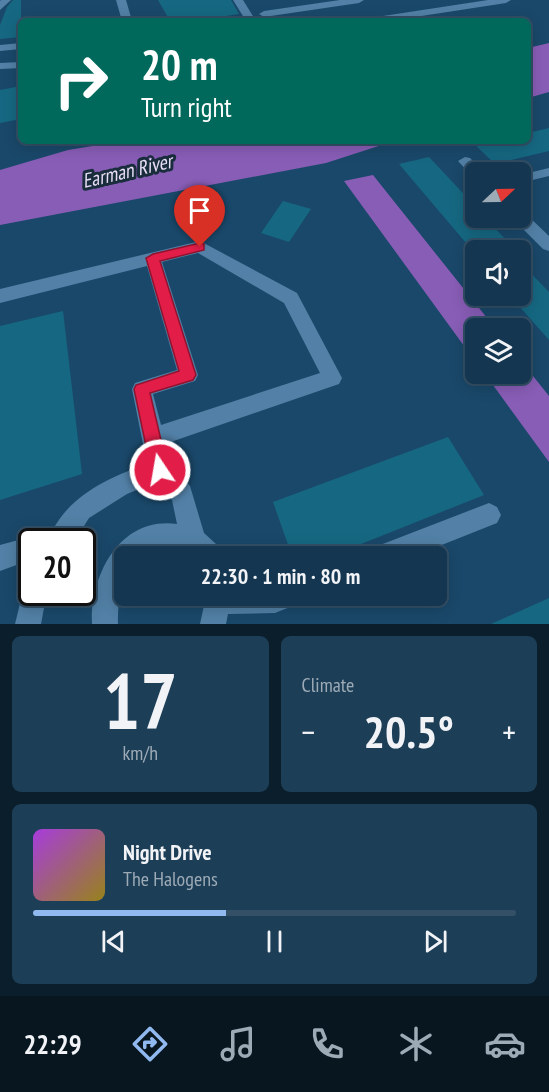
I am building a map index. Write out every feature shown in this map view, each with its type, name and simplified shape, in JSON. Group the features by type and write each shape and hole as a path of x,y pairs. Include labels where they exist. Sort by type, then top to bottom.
{"street":[{"path":"0,7 6,0"},
{"path":"121,0 126,18"},
{"path":"238,0 249,18"},
{"path":"264,14 315,10 359,0"},
{"path":"387,18 475,2 506,0"},
{"path":"0,48 18,46"},
{"path":"0,66 18,65"},
{"path":"531,176 549,172"},
{"path":"531,228 549,246"},
{"path":"0,296 200,247 291,298 332,378 152,438"},
{"path":"153,258 188,375 142,389 160,470 182,494 200,546"},
{"path":"69,528 81,510 120,485 160,470"},
{"path":"410,546 489,515"},
{"path":"136,546 160,535 175,534 197,546"},
{"path":"0,558 18,552"},
{"path":"105,624 103,613 105,590 114,568"},
{"path":"28,624 31,606"}],"water":[{"path":"549,43 549,92 531,97 531,47"},
{"name":"Earman River","path":"105,144 385,144 326,163 0,225 0,170 68,150"},
{"path":"373,175 465,290 465,306 477,306 487,318 465,318 465,347 344,181"},
{"path":"531,374 549,396 549,462 492,384 531,384"}],"building":[{"path":"13,0 21,0 18,37 0,39 0,25 7,7"},
{"path":"158,0 231,0 239,14 213,18 168,18"},
{"path":"18,87 18,120 0,123 0,90"},
{"path":"549,128 549,151 503,162 493,162 474,144 531,144 531,132"},
{"path":"429,157 465,195 465,228 495,228 506,240 465,242 399,164"},
{"path":"283,201 311,209 289,242 261,233"},
{"path":"531,273 549,292 549,340 519,306 531,306"},
{"path":"63,311 82,474 0,500 0,326"},
{"path":"448,437 484,495 356,546 288,546 273,502"},
{"path":"549,598 549,624 491,624"}],"route":[{"path":"160,470 142,389 188,375 153,258 200,247"}]}
